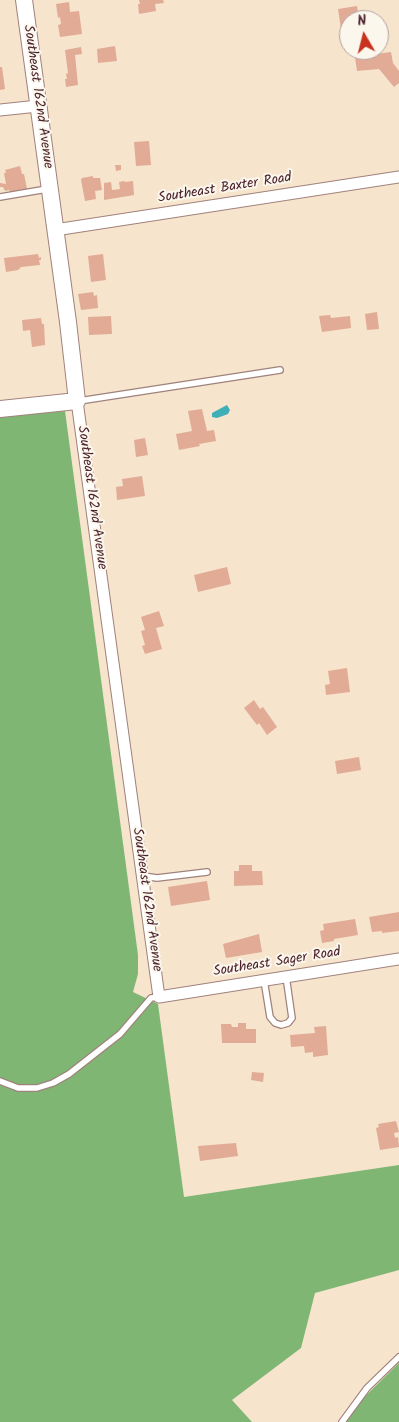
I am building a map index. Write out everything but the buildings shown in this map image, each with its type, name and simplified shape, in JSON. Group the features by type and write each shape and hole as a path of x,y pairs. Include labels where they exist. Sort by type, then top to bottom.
{"street":[{"name":"Southeast 162nd Avenue","path":"26,0 77,402 159,997"},
{"path":"0,110 38,106"},
{"name":"Southeast Baxter Road","path":"55,230 399,177"},
{"path":"0,409 77,402"},
{"name":"Southeast Sager Road","path":"159,997 399,958"}],"lane":[{"path":"0,197 49,189"},
{"path":"77,402 280,370"},
{"path":"143,876 157,878 207,872"},
{"path":"264,980 270,1016 275,1024 281,1025 288,1023 292,1018 286,976"},
{"path":"0,1081 18,1088 37,1088 54,1083 69,1074 120,1034 151,998 159,997"},
{"path":"342,1422 367,1388 399,1357"}],"green space":[{"path":"65,411 138,955 138,974 133,992 158,1004 184,1197 399,1165 399,1270 315,1293 301,1348 232,1400 252,1422 0,1422 0,417"},
{"path":"399,1363 399,1422 339,1422"}],"water":[{"path":"227,405 230,410 228,414 217,418 212,417 212,413"}]}
